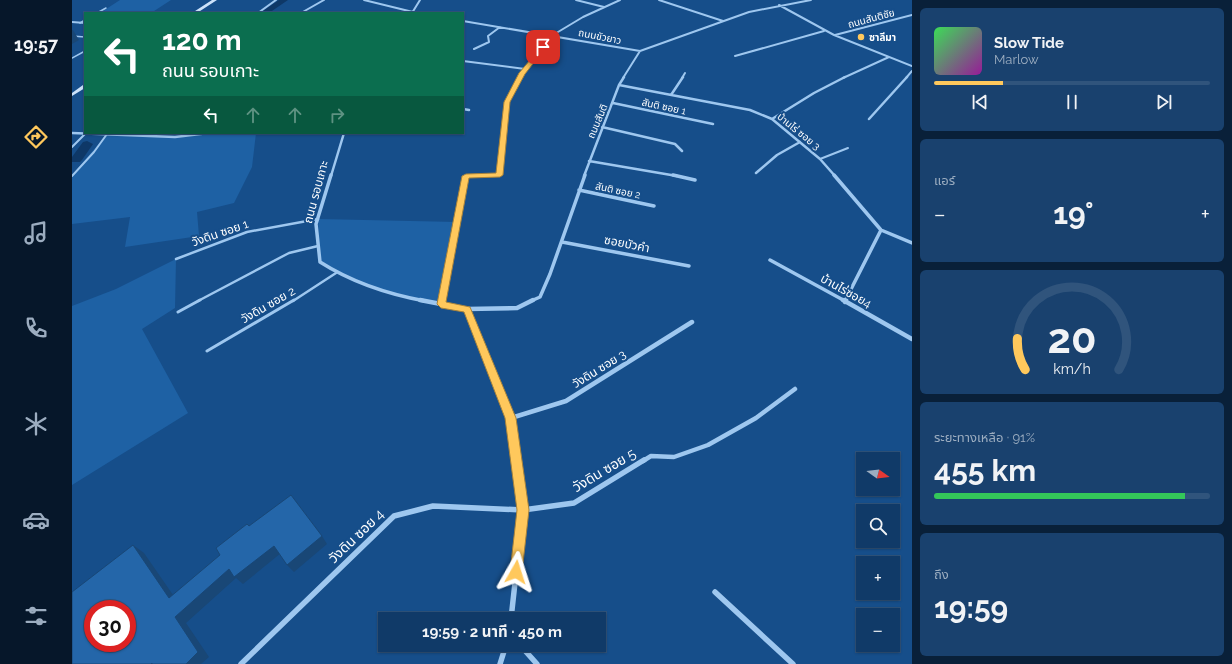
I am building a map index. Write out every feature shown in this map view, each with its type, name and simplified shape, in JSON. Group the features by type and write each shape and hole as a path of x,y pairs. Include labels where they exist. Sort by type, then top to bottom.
{"main road":[{"path":"196,12 215,0"},
{"path":"73,93 84,87"}],"street":[{"path":"259,12 276,0"},
{"path":"303,12 324,0"},
{"path":"364,0 409,12"},
{"path":"414,12 420,0"},
{"path":"576,0 604,7"},
{"path":"441,304 466,176 500,175 507,102 525,69 553,35 583,17 620,0"},
{"path":"659,0 724,21"},
{"path":"640,51 724,21 779,5 811,0"},
{"path":"779,5 824,31 912,66"},
{"name":"ถนนสันติชัย","path":"834,35 912,15"},
{"name":"ถนนขัวยาว","path":"464,20 640,51"},
{"path":"72,22 84,23"},
{"path":"474,49 489,42 488,36 500,27"},
{"path":"735,56 824,31"},
{"name":"ถนนสันติ","path":"467,310 517,308 540,297 562,242 602,126 613,103 619,85 640,51"},
{"path":"772,119 817,90 889,57"},
{"path":"464,61 525,69"},
{"path":"868,119 912,71"},
{"path":"671,95 685,73"},
{"name":"บ้านไร่ ซอย 3","path":"619,85 750,110 772,119 820,159 881,230 912,243"},
{"name":"สันติ ซอย 1","path":"613,103 713,124"},
{"path":"464,109 469,110"},
{"path":"602,126 674,144 682,151"},
{"path":"72,133 84,133"},
{"path":"107,134 174,136 197,134"},
{"name":"ถนน รอบเกาะ","path":"344,134 316,224 320,262 336,273 382,291 467,310"},
{"path":"756,173 777,155 800,142"},
{"path":"589,161 631,167 695,180"},
{"name":"สันติ ซอย 2","path":"579,190 654,206"},
{"path":"845,302 881,230"},
{"name":"ซอยบัวคำ","path":"562,242 689,266"},
{"name":"บ้านไร่ซอย4","path":"770,260 912,339"},
{"path":"467,310 510,418 523,510 512,612"},
{"name":"วังดิน ซอย 3","path":"510,418 566,401 692,322"},
{"name":"วังดิน ซอย 5","path":"523,510 574,503 651,456 674,457 708,445 756,418 795,389"},
{"name":"วังดิน ซอย 4","path":"241,664 394,516 433,506 523,510"},
{"path":"715,592 793,664"},
{"path":"500,664 504,652"},
{"path":"526,652 537,664"}],"lane":[{"path":"99,12 106,8"},
{"path":"80,22 84,20"},
{"path":"72,36 84,37"},
{"path":"72,58 84,52"},
{"path":"72,147 85,134"},
{"path":"72,176 94,152 107,134"},
{"path":"820,159 848,148"},
{"name":"วังดิน ซอย 1","path":"176,259 247,232 318,219"},
{"path":"178,312 289,253 318,246"},
{"name":"วังดิน ซอย 2","path":"206,351 304,295 336,273"}],"shaded area":[{"path":"120,0 171,0 153,12 102,12"},
{"path":"107,134 174,138 209,134 256,134 252,167 234,203 197,212 199,236 125,247 130,217 72,224 72,175"},
{"path":"318,219 457,222 441,304 393,294 363,284 334,271 320,262"},
{"path":"176,259 175,308 142,329 188,413 72,485 72,306 116,289"}],"building":[{"path":"291,495 322,536 287,565 274,546 234,577 229,569 175,617 198,652 186,664 72,664 72,592 133,545 169,598 220,555 216,548 247,524 249,526"}],"waterway":[{"path":"266,12 284,0"},
{"path":"76,160 87,144"}],"place":[{"name":"ซาลีมา","path":"861,37"}],"route":[{"path":"516,572 523,510 510,418 467,310 441,304 466,176 500,175 507,102 522,73 543,47"}]}
